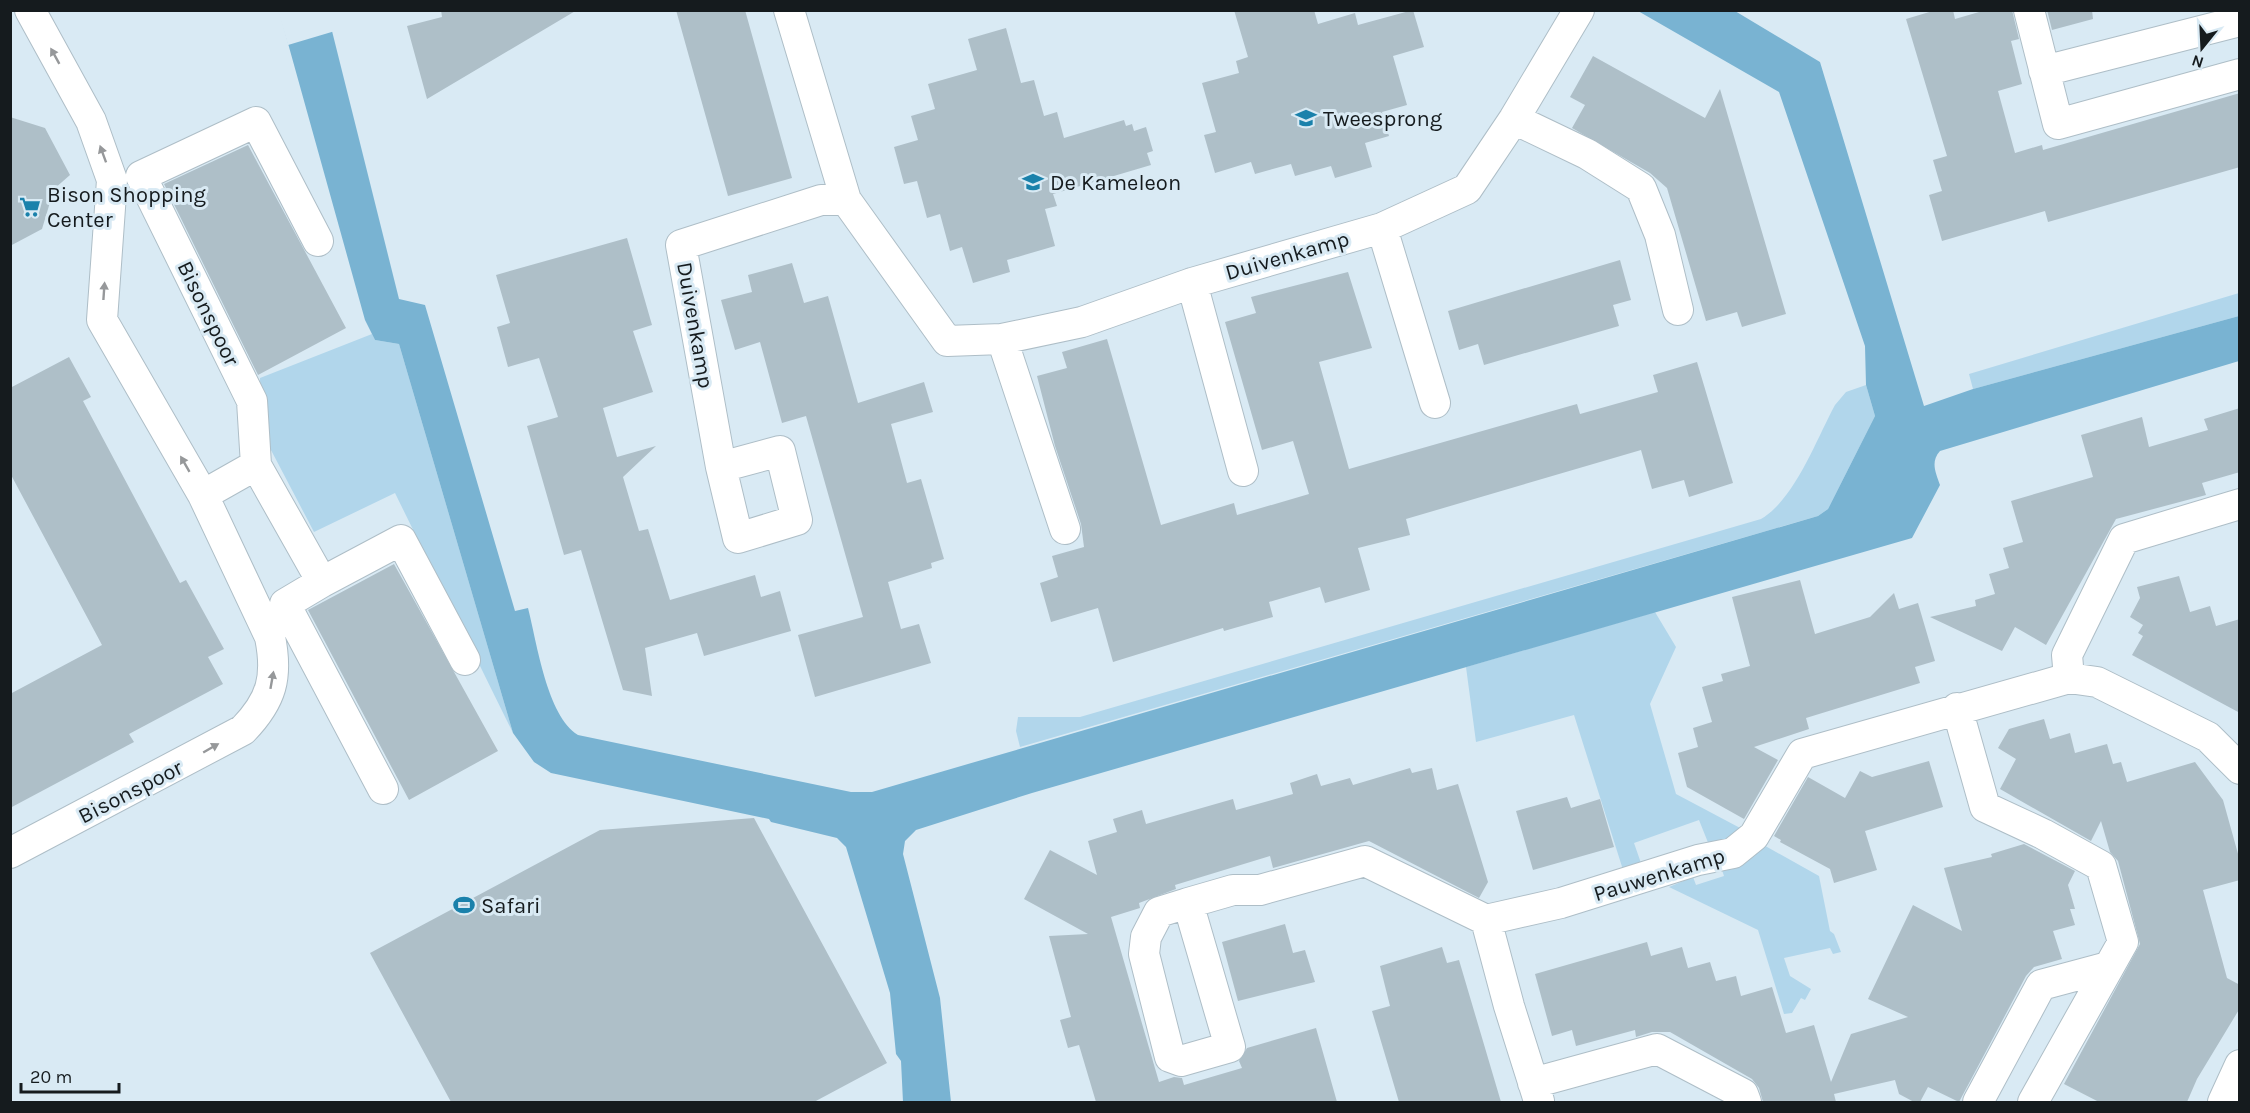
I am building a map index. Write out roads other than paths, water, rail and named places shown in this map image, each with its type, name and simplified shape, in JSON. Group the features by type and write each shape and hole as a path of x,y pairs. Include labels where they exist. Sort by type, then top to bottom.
{"street":[{"name":"Bisonspoor","path":"10,853 243,730 261,711 271,687 274,661 270,637 203,495 102,320 112,180 91,121 30,10"},
{"name":"Duivenkamp","path":"789,10 846,200 947,341 1002,339 1082,322 1192,283 1382,228 1467,189 1514,119 1579,10"},
{"path":"2029,10 2058,124 2240,74"},
{"path":"2044,71 2240,21"},
{"path":"1514,119 1587,153 1641,188 1660,235 1678,310"},
{"name":"Bisonspoor","path":"318,241 256,122 141,176 252,401 256,465 322,582"},
{"name":"Duivenkamp","path":"721,467 681,245 821,200 846,200"},
{"path":"1382,228 1435,403"},
{"path":"1192,283 1243,471"},
{"path":"1002,339 1065,529"},
{"path":"203,495 256,465"},
{"path":"2069,678 2067,655 2124,539 2240,504"},
{"path":"382,789 285,604 401,540 465,660"},
{"name":"Pauwenkamp","path":"1485,920 1561,903 1698,860 1733,853 1754,836 1802,754 1957,708 2069,678 2097,682 2208,736 2240,769"},
{"path":"1957,708 1985,807 2043,834 2101,866 2123,942 2033,1102"},
{"path":"1188,903 1230,1047 1181,1061 1170,1057 1144,954 1146,937 1159,912 1188,903 1233,890 1260,890 1365,861 1485,920 1536,1093 1658,1049 1743,1094 1746,1102"},
{"path":"1978,1102 2041,985 2108,967"},
{"path":"2223,1102 2240,1065"}],"place":[{"name":"Tweesprong","path":"1306,118"},
{"name":"De Kameleon","path":"1033,182"},
{"name":"Bison Shopping Center","path":"30,207"},
{"name":"Safari","path":"464,905"}]}
